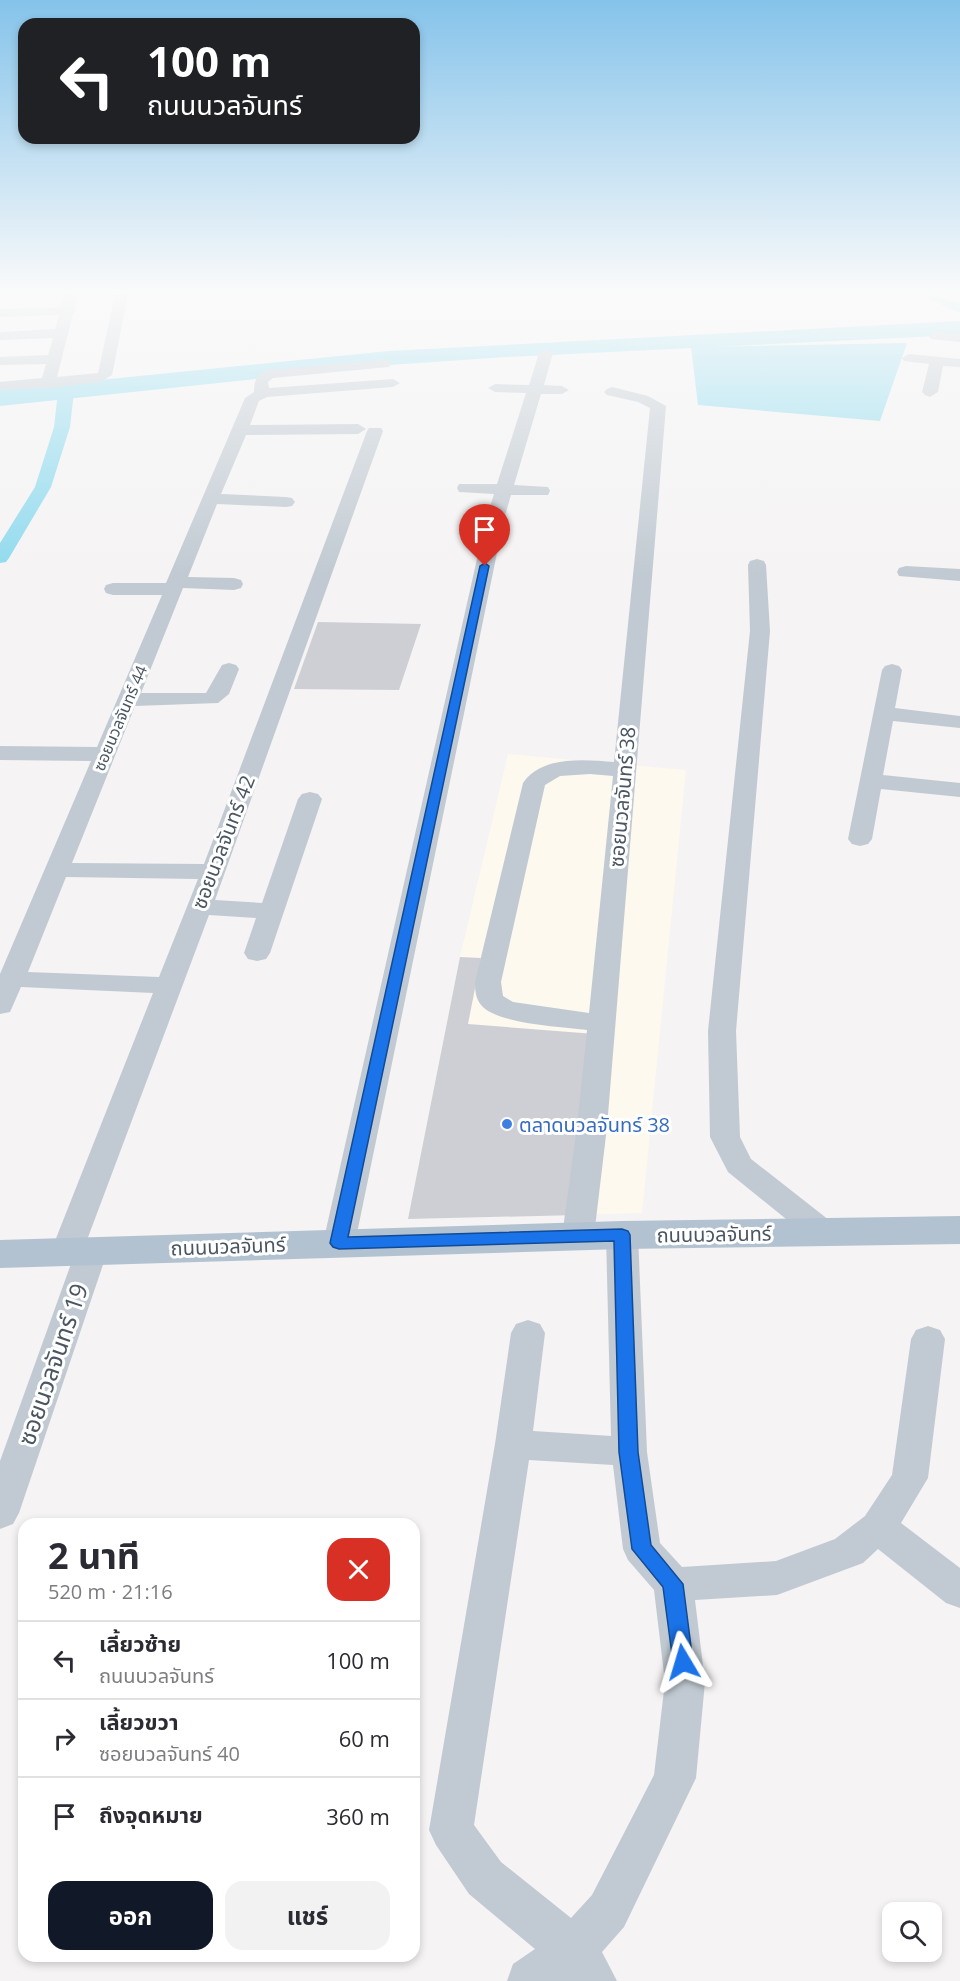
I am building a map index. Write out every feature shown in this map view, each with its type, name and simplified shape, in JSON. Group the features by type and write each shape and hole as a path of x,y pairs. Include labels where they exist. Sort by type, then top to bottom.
{"main road":[{"name":"ถนนนวลจันทร์","path":"0,1254 578,1236 960,1230"}],"street":[{"name":"ซอยนวลจันทร์ 44","path":"0,1006 253,398 262,393 262,387"},
{"path":"262,393 335,387"},
{"path":"930,392 931,387"},
{"path":"495,388 562,390"},
{"path":"339,1243 495,519 534,389"},
{"name":"ซอยนวลจันทร์ 38","path":"578,1236 592,1127 658,406 642,399 612,392"},
{"name":"ซอยนวลจันทร์ 42","path":"80,1250 169,986 213,872 366,430 241,430"},
{"path":"465,488 542,491"},
{"path":"212,499 286,502"},
{"path":"758,565 760,631 722,1031 725,1137 739,1165 823,1232"},
{"path":"906,572 960,575"},
{"path":"113,589 234,584"},
{"path":"128,700 211,699 218,694 229,669"},
{"path":"860,839 892,670"},
{"path":"884,713 960,722"},
{"path":"0,753 105,754"},
{"path":"601,1023 510,1010 495,1004 490,998 488,982 534,783 544,774 560,770 625,770"},
{"path":"871,781 960,790"},
{"path":"257,953 310,799"},
{"path":"57,870 213,872"},
{"path":"199,908 272,911"},
{"path":"11,980 169,986"},
{"path":"530,1981 584,1965 608,1911 675,1778 685,1682 673,1584 642,1549 629,1452 622,1235"},
{"name":"ซอยนวลจันทร์ 19","path":"0,1513 80,1250"},
{"path":"528,1333 513,1444 452,1830 485,1878 584,1965"},
{"path":"673,1584 777,1578 849,1551 878,1527 910,1478 928,1339"},
{"path":"513,1444 629,1452"},
{"path":"878,1527 960,1591"}],"shaded area":[{"path":"508,754 686,770 642,1213 408,1219 460,957"}],"water":[{"path":"696,387 892,387 880,421 698,405"}],"building":[{"path":"318,622 421,624 399,690 294,689"},
{"name":"ตลาดนวลจันทร์ 38","path":"460,957 481,958 468,1024 595,1034 578,1215 408,1219"}],"waterway":[{"path":"0,398 103,387"},
{"path":"0,558 43,487 62,427 66,392"}],"place":[{"name":"ตลาดนวลจันทร์ 38","path":"507,1124"}],"route":[{"path":"485,566 339,1243 622,1235 629,1452 642,1549 673,1584 683,1662"}]}
